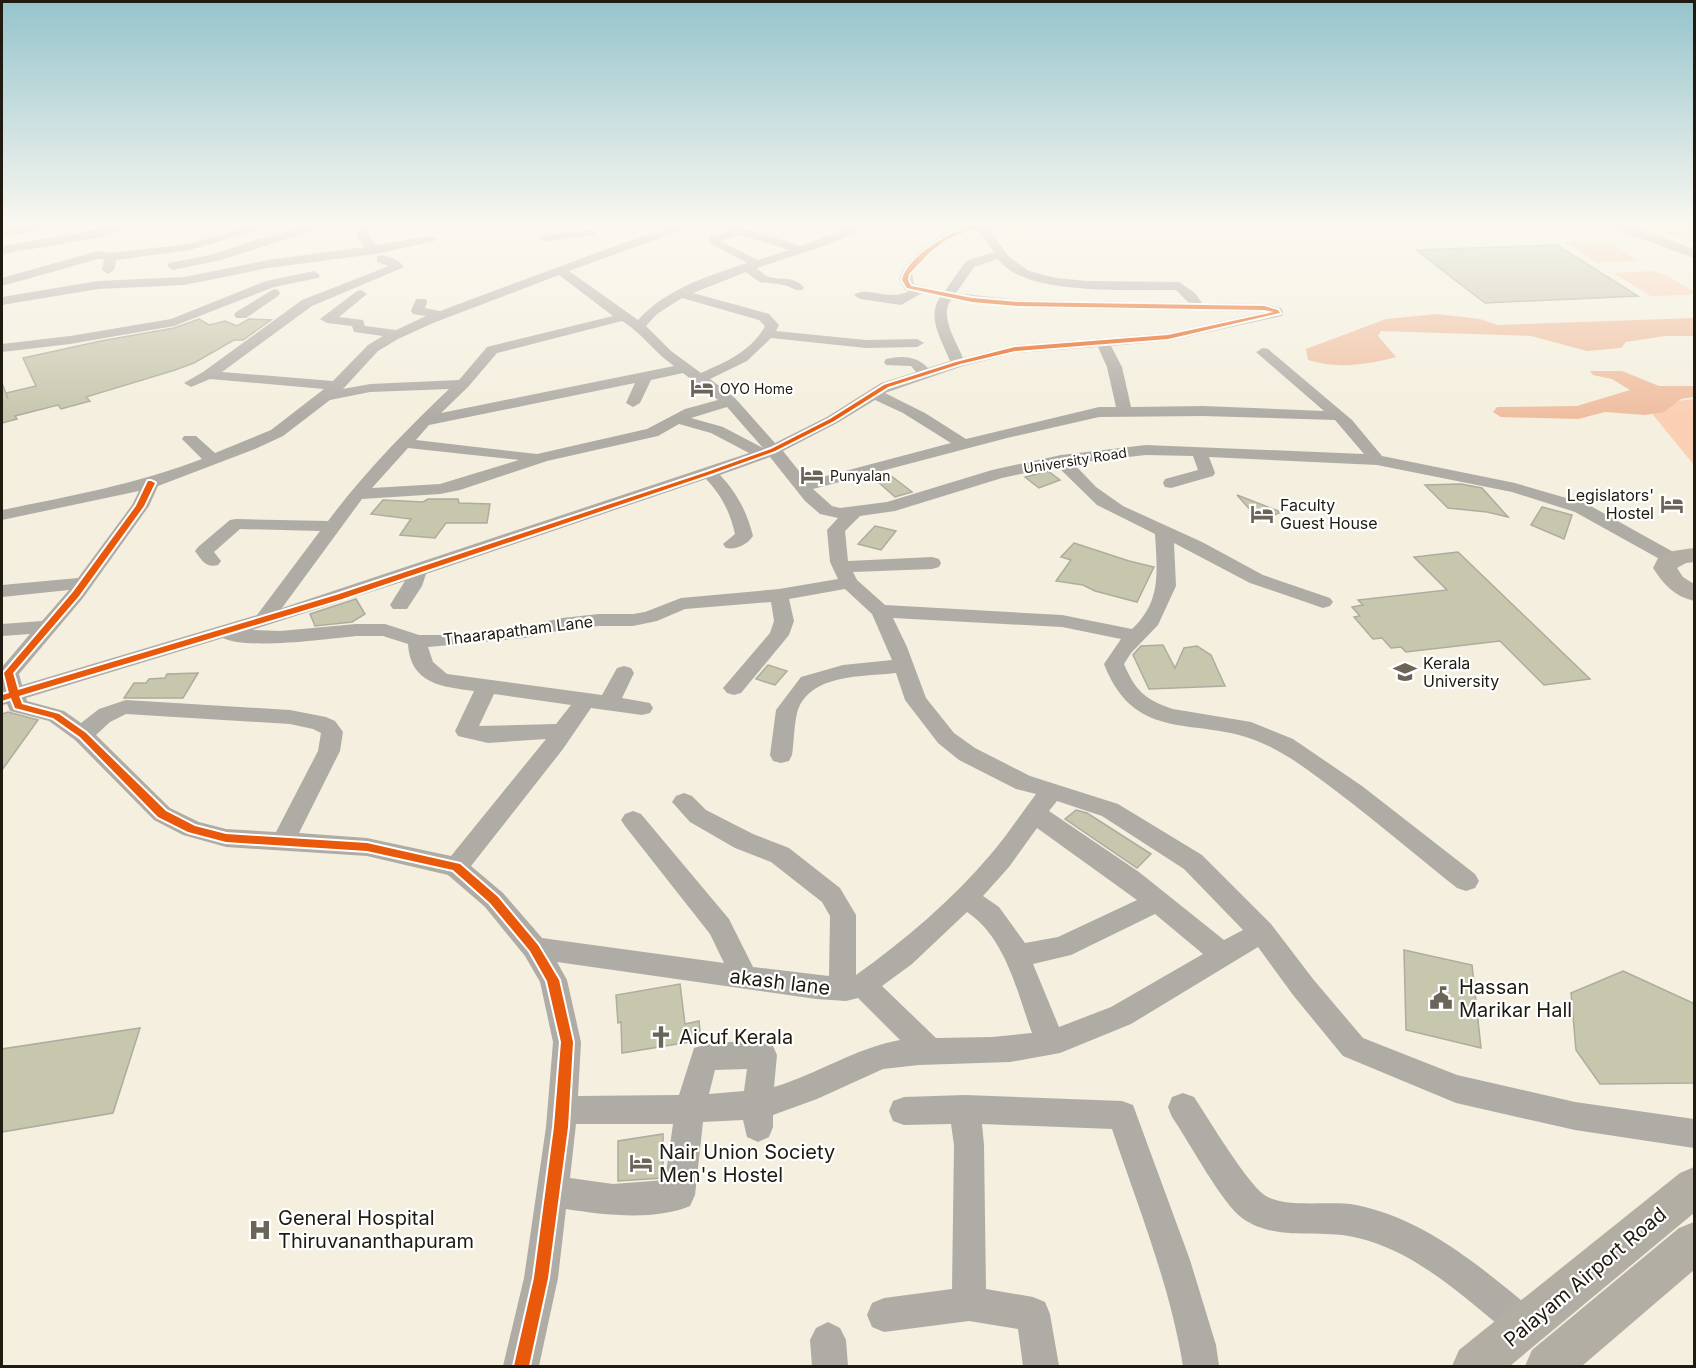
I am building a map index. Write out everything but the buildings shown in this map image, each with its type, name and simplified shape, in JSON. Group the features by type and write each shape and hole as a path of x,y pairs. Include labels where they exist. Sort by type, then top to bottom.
{"main road":[{"path":"1683,557 1666,563 1665,568 1674,582 1694,595"},
{"name":"Palayam Airport Road","path":"1475,1366 1695,1186"},
{"path":"1548,1366 1695,1243"}],"street":[{"path":"2,301 65,290"},
{"path":"2,348 70,340 174,321 255,290"},
{"path":"241,315 280,290"},
{"path":"191,383 208,375 307,303 340,290"},
{"path":"2,515 109,494 151,483 277,433 331,391 373,348 397,334 442,315 512,290"},
{"path":"587,290 639,326 666,354 730,401 768,452 831,520 845,575 880,611 897,647 916,700 946,738 967,754 1024,783 1110,810 1193,862 1262,932 1303,987 1353,1047 1456,1089 1575,1116 1695,1134"},
{"path":"639,326 653,309 693,290"},
{"path":"8,697 221,634 418,572 709,473 768,452 832,420 886,386 958,363 1015,349 1168,337 1277,313 1269,308 1019,304 948,297 919,290 902,301 860,295"},
{"path":"953,290 940,305 940,315 958,363"},
{"path":"1184,290 1199,308"},
{"path":"361,294 327,319 358,323 359,329 397,334"},
{"path":"682,294 764,317 772,325 769,334 746,356 701,378"},
{"path":"448,295 451,302 470,306"},
{"path":"421,302 418,311 442,315"},
{"path":"264,619 357,494 424,421 463,384 492,350 622,316"},
{"path":"769,334 866,344 917,343"},
{"path":"1101,342 1109,350 1114,364 1125,412"},
{"path":"1263,352 1338,416 1377,460"},
{"path":"891,362 915,362 925,373"},
{"path":"424,421 687,368"},
{"path":"208,375 331,391 463,384"},
{"path":"633,403 646,375"},
{"path":"556,393 583,403"},
{"path":"873,394 891,400 930,421 964,445"},
{"path":"357,494 440,489 460,485 543,457 652,433 705,407 730,401"},
{"path":"802,487 1083,415 1203,411 1338,416"},
{"path":"678,419 717,430 768,452"},
{"path":"190,439 213,460"},
{"path":"403,443 543,457"},
{"name":"University Road","path":"831,520 854,512 889,507 998,474 1061,460 1146,450 1198,451 1377,460 1497,484 1581,508 1683,557"},
{"path":"1171,483 1207,473 1198,451"},
{"path":"1061,460 1095,497 1117,512 1267,583 1323,602"},
{"path":"709,473 727,491 739,515 744,536 732,544"},
{"path":"8,697 8,673 84,583 140,506 151,483"},
{"path":"212,561 204,551 237,524 334,526"},
{"path":"1164,533 1167,586 1148,625 1123,649 1114,664 1118,680 1128,694 1146,708 1189,720 1249,729 1278,740 1351,790 1466,880"},
{"name":"Thaarapatham Lane","path":"221,634 280,637 356,630 385,630 418,641 475,638 599,620 633,620 650,617 681,604 779,595 845,575 932,563"},
{"path":"400,605 413,586 418,572"},
{"path":"2,591 84,583"},
{"path":"734,688 778,634 784,621 779,595"},
{"path":"880,611 1062,621 1136,636"},
{"path":"2,630 47,627"},
{"path":"418,641 417,650 429,673 442,680 598,700 642,708"},
{"path":"781,755 787,710 808,682 843,672 902,666"},
{"path":"456,867 555,744 562,731 598,700 624,673"},
{"path":"488,685 466,731 488,735 562,731"},
{"path":"8,697 18,705 56,716 83,735 162,814 192,829 226,838 367,847 456,867 494,900 534,948 553,980 567,1042 562,1110 541,1278 521,1366"},
{"path":"83,735 96,720 111,711 126,707 290,717 327,726 332,732 328,751 282,843"},
{"path":"852,987 903,956 966,898 1000,860 1052,790"},
{"path":"684,802 698,816 744,841 780,855 831,895 843,915 852,987 932,1052"},
{"path":"1035,814 1159,901 1222,954"},
{"path":"633,820 720,927 744,977"},
{"path":"966,898 990,914 1017,956 1050,1042"},
{"path":"1017,956 1062,947 1159,901"},
{"path":"562,1110 690,1109 757,1116 863,1061 884,1055 998,1051 1050,1042 1092,1029 1140,1006 1222,954 1262,932"},
{"name":"akash lane","path":"534,948 563,950 744,977 852,987"},
{"path":"552,1191 613,1200 679,1195 690,1109 704,1057 763,1055 757,1116"},
{"path":"1183,1107 1214,1154 1255,1208 1268,1214 1358,1221 1390,1233 1446,1262 1526,1326"},
{"path":"904,1111 965,1108 1122,1115 1173,1260 1198,1345 1201,1366"},
{"path":"965,1108 969,1145 969,1304"},
{"path":"884,1315 969,1304 1033,1314 1041,1366"}],"shaded area":[{"path":"1641,290 1693,291 1692,295 1651,296"},
{"path":"1437,314 1480,319 1498,325 1694,318 1694,336 1665,336 1626,342 1621,348 1587,351 1531,336 1381,331 1378,336 1396,357 1352,365 1308,360 1306,349 1386,319"},
{"path":"1590,371 1622,371 1659,386 1694,386 1694,397 1681,399 1664,412 1645,415 1605,412 1578,419 1501,417 1493,412 1497,407 1577,406 1630,390 1612,379 1593,375"},
{"path":"1694,399 1694,465 1645,405"}],"cycle path":[{"path":"2,698 339,597 709,473 773,450 832,420 886,386 958,363 1015,349 1168,337 1277,313 1264,308 1019,304 972,300 923,290"},
{"path":"151,483 140,506 76,594 8,673 18,706 56,716 83,735 162,814 192,829 226,838 367,847 456,867 494,900 534,948 553,980 567,1042 561,1127 541,1278 521,1366"}],"place":[{"name":"OYO Home","path":"702,388"},
{"name":"Punyalan","path":"812,475"},
{"name":"Legislators' Hostel","path":"1672,504"},
{"name":"Faculty Guest House","path":"1262,514"},
{"name":"Kerala University","path":"1405,672"},
{"name":"Hassan Marikar Hall","path":"1441,998"},
{"name":"Aicuf Kerala","path":"661,1037"},
{"name":"Nair Union Society Men's Hostel","path":"641,1163"},
{"name":"General Hospital Thiruvananthapuram","path":"260,1230"}]}
